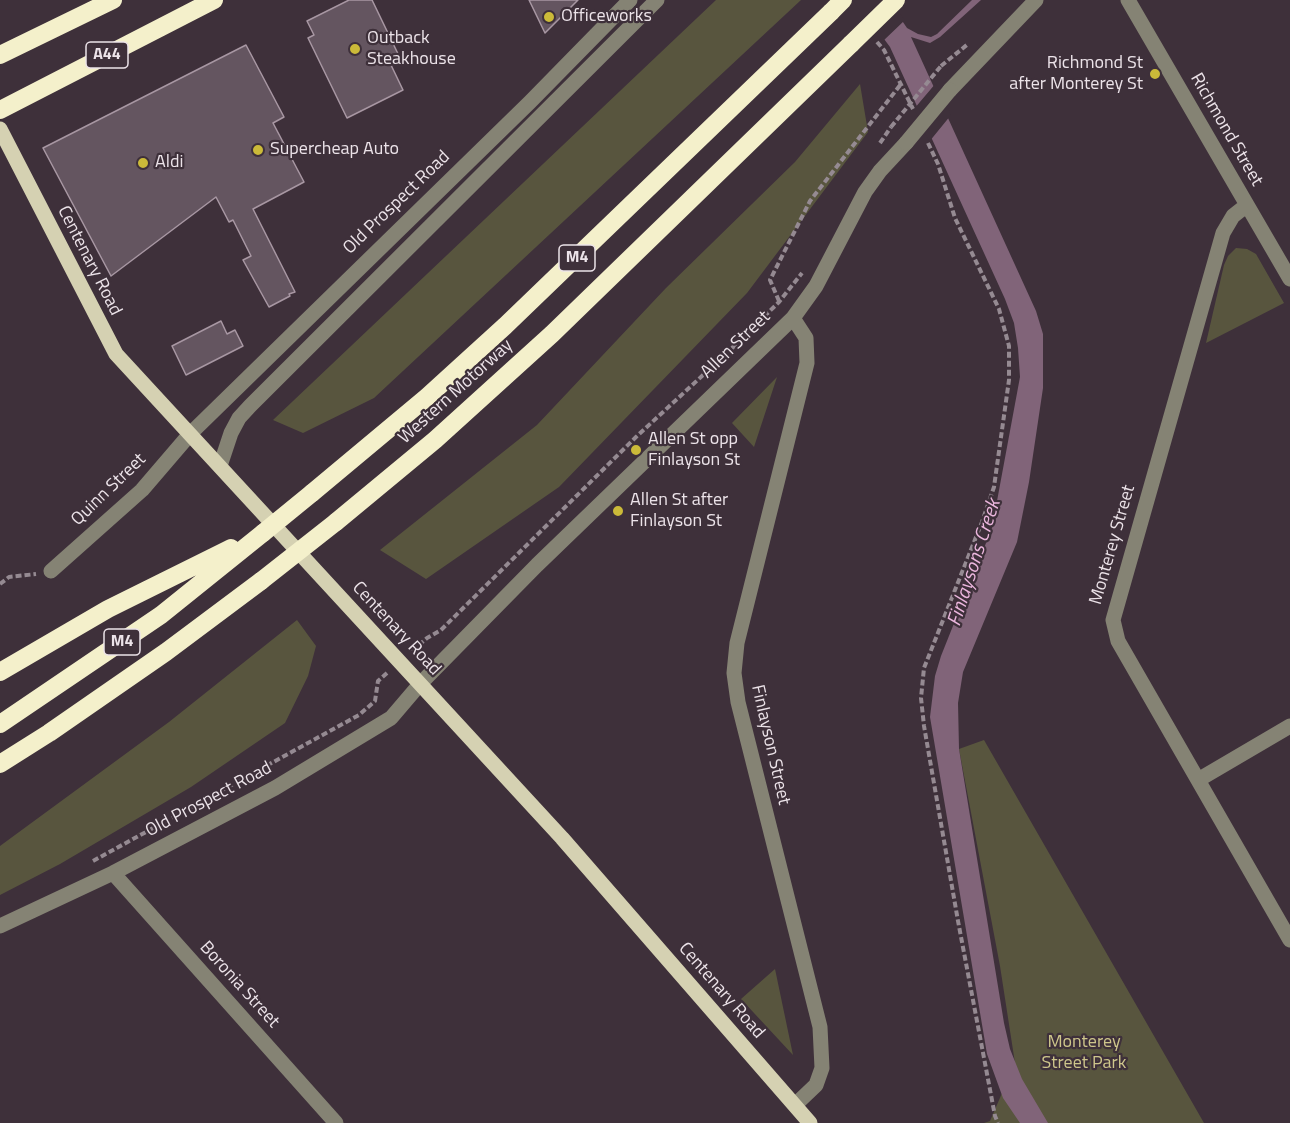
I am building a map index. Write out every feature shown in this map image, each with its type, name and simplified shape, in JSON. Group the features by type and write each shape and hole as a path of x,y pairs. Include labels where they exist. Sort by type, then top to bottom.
{"highway":[{"name":"A44","path":"0,55 113,0"},
{"name":"A44","path":"0,110 214,0"},
{"name":"Western Motorway","path":"0,764 166,652 336,522 435,440 552,334 896,0"},
{"name":"Western Motorway","path":"235,550 263,532 312,493 427,397 506,326 837,6"},
{"path":"0,672 108,609 235,550"},
{"name":"M4","path":"0,724 161,615 235,550"},
{"path":"0,778 49,733"}],"main road":[{"name":"Centenary Road","path":"0,129 116,354 562,838 810,1123"}],"street":[{"name":"Old Prospect Road","path":"190,434 530,102 630,0"},
{"path":"220,466 231,433 239,418 250,406 657,0"},
{"name":"Allen Street","path":"420,684 537,565 793,318 816,286 865,192 880,171 950,90 1036,0"},
{"name":"Richmond Street","path":"1128,0 1290,279"},
{"name":"Monterey Street","path":"1247,205 1233,216 1223,232 1113,620 1118,641 1290,940"},
{"name":"Finlayson Street","path":"793,318 806,338 807,363 737,643 734,674 738,702 820,1027 822,1068 816,1085 795,1105"},
{"name":"Quinn Street","path":"51,571 142,490 190,434"},
{"name":"Old Prospect Road","path":"0,926 113,873 275,788 391,718 420,684"},
{"path":"1198,780 1290,726"},
{"name":"Boronia Street","path":"113,873 336,1123"}],"path":[{"path":"870,33 884,50 915,114"},
{"path":"878,147 891,126 941,66"},
{"path":"779,302 770,280 810,201 901,84"},
{"path":"924,134 938,164 955,218 999,309 1009,346 1009,380 994,487 924,668 921,698 958,921 998,1123"},
{"path":"427,638 441,630 636,437 779,302 803,272"},
{"path":"0,584 9,577 51,571"},
{"path":"91,862 359,715 375,701 378,681"}],"green space":[{"path":"716,0 801,0 374,398 303,433 273,420"},
{"path":"860,84 868,132 747,293 559,487 426,579 380,550 537,425 666,288 795,162"},
{"path":"1236,248 1247,249 1256,254 1284,303 1206,343 1224,265 1228,256"},
{"path":"777,377 754,447 732,423"},
{"path":"297,620 316,646 308,676 285,723 191,787 60,864 0,895 0,846 169,722"},
{"name":"Monterey Street Park","path":"984,740 1204,1123 984,1123 990,1121 1015,1063 1000,966 959,749"},
{"path":"775,969 793,1055 741,999"}],"shaded area":[{"path":"855,0 888,0 907,28 931,37 972,0 981,0 940,37 930,43 911,37 1036,311 1043,334 1043,388 1029,482 1017,542 963,672 958,703 959,749 1004,1023 1010,1049 1022,1079 1048,1123 1020,1123 1003,1098 987,1054 930,717 935,676 941,656 992,528 1020,377 1014,323 890,47"}],"pier":[{"path":"852,0 891,0 905,20 882,42"},
{"path":"936,83 951,115 929,142 914,109"}],"building":[{"name":"Outback Steakhouse","path":"349,0 372,0 401,60 391,65 403,90 347,118 308,38 314,35 307,21"},
{"name":"Officeworks","path":"529,0 578,0 545,33"},
{"name":"Aldi","path":"246,45 284,117 273,123 304,182 253,209 295,292 269,307 243,260 251,256 233,220 229,222 216,197 111,276 43,148"},
{"path":"221,321 227,334 235,330 243,346 186,375 172,346"}],"place":[{"name":"Officeworks","path":"549,17"},
{"name":"Outback Steakhouse","path":"355,49"},
{"name":"Richmond St after Monterey St","path":"1155,74"},
{"name":"Supercheap Auto","path":"258,150"},
{"name":"Aldi","path":"143,163"},
{"name":"Allen St opp Finlayson St","path":"636,450"},
{"name":"Allen St after Finlayson St","path":"618,511"}],"water label":[{"name":"Finlaysons Creek","path":"975,563"}]}
